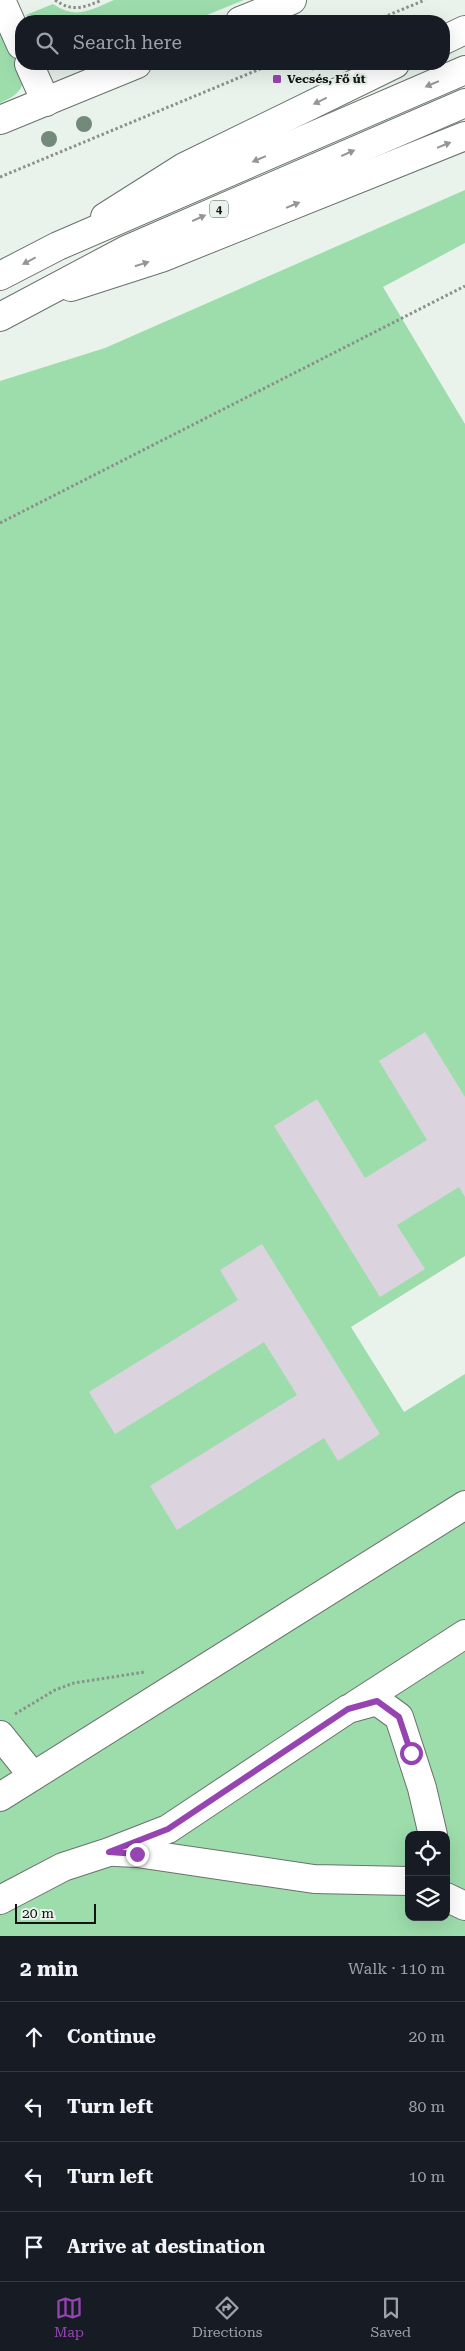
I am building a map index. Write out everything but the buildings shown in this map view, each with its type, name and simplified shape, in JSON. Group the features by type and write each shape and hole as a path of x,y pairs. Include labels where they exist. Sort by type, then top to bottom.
{"street":[{"path":"1,0 15,32"},
{"path":"255,15 292,0"},
{"path":"450,37 465,30"},
{"path":"32,70 46,102"},
{"path":"0,120 123,70"},
{"path":"58,246 184,167 383,70"},
{"path":"0,276 58,246 465,70"},
{"name":"4","path":"0,317 126,250 465,103"},
{"path":"29,301 161,258 465,136"},
{"path":"0,1797 461,1516"},
{"path":"0,1900 63,1867 109,1852 168,1829 348,1709 465,1634"},
{"path":"348,1709 377,1701 399,1717 422,1788 432,1831"},
{"path":"4,1727 33,1776"},
{"path":"109,1852 137,1854 314,1879 405,1881"},
{"path":"450,1899 465,1906"}],"path":[{"path":"55,0 68,9 87,6 102,0"},
{"path":"389,15 426,0"},
{"path":"0,177 258,70"},
{"path":"0,523 465,286"},
{"path":"4,1727 55,1690 74,1683 153,1671"}],"green space":[{"path":"114,0 244,0 207,15 26,15 53,4 69,12 84,12"},
{"path":"0,21 15,58 15,70 20,70 24,80 20,89 15,94 0,103"},
{"path":"465,190 465,243 383,287 465,424 465,1256 351,1327 404,1412 465,1374 465,1936 0,1936 0,381 105,348"}],"place":[{"name":"Vecsés, Fő út","path":"277,79"}],"route":[{"path":"137,1854 109,1852 168,1829 348,1709 377,1701 399,1717 411,1753"}]}
